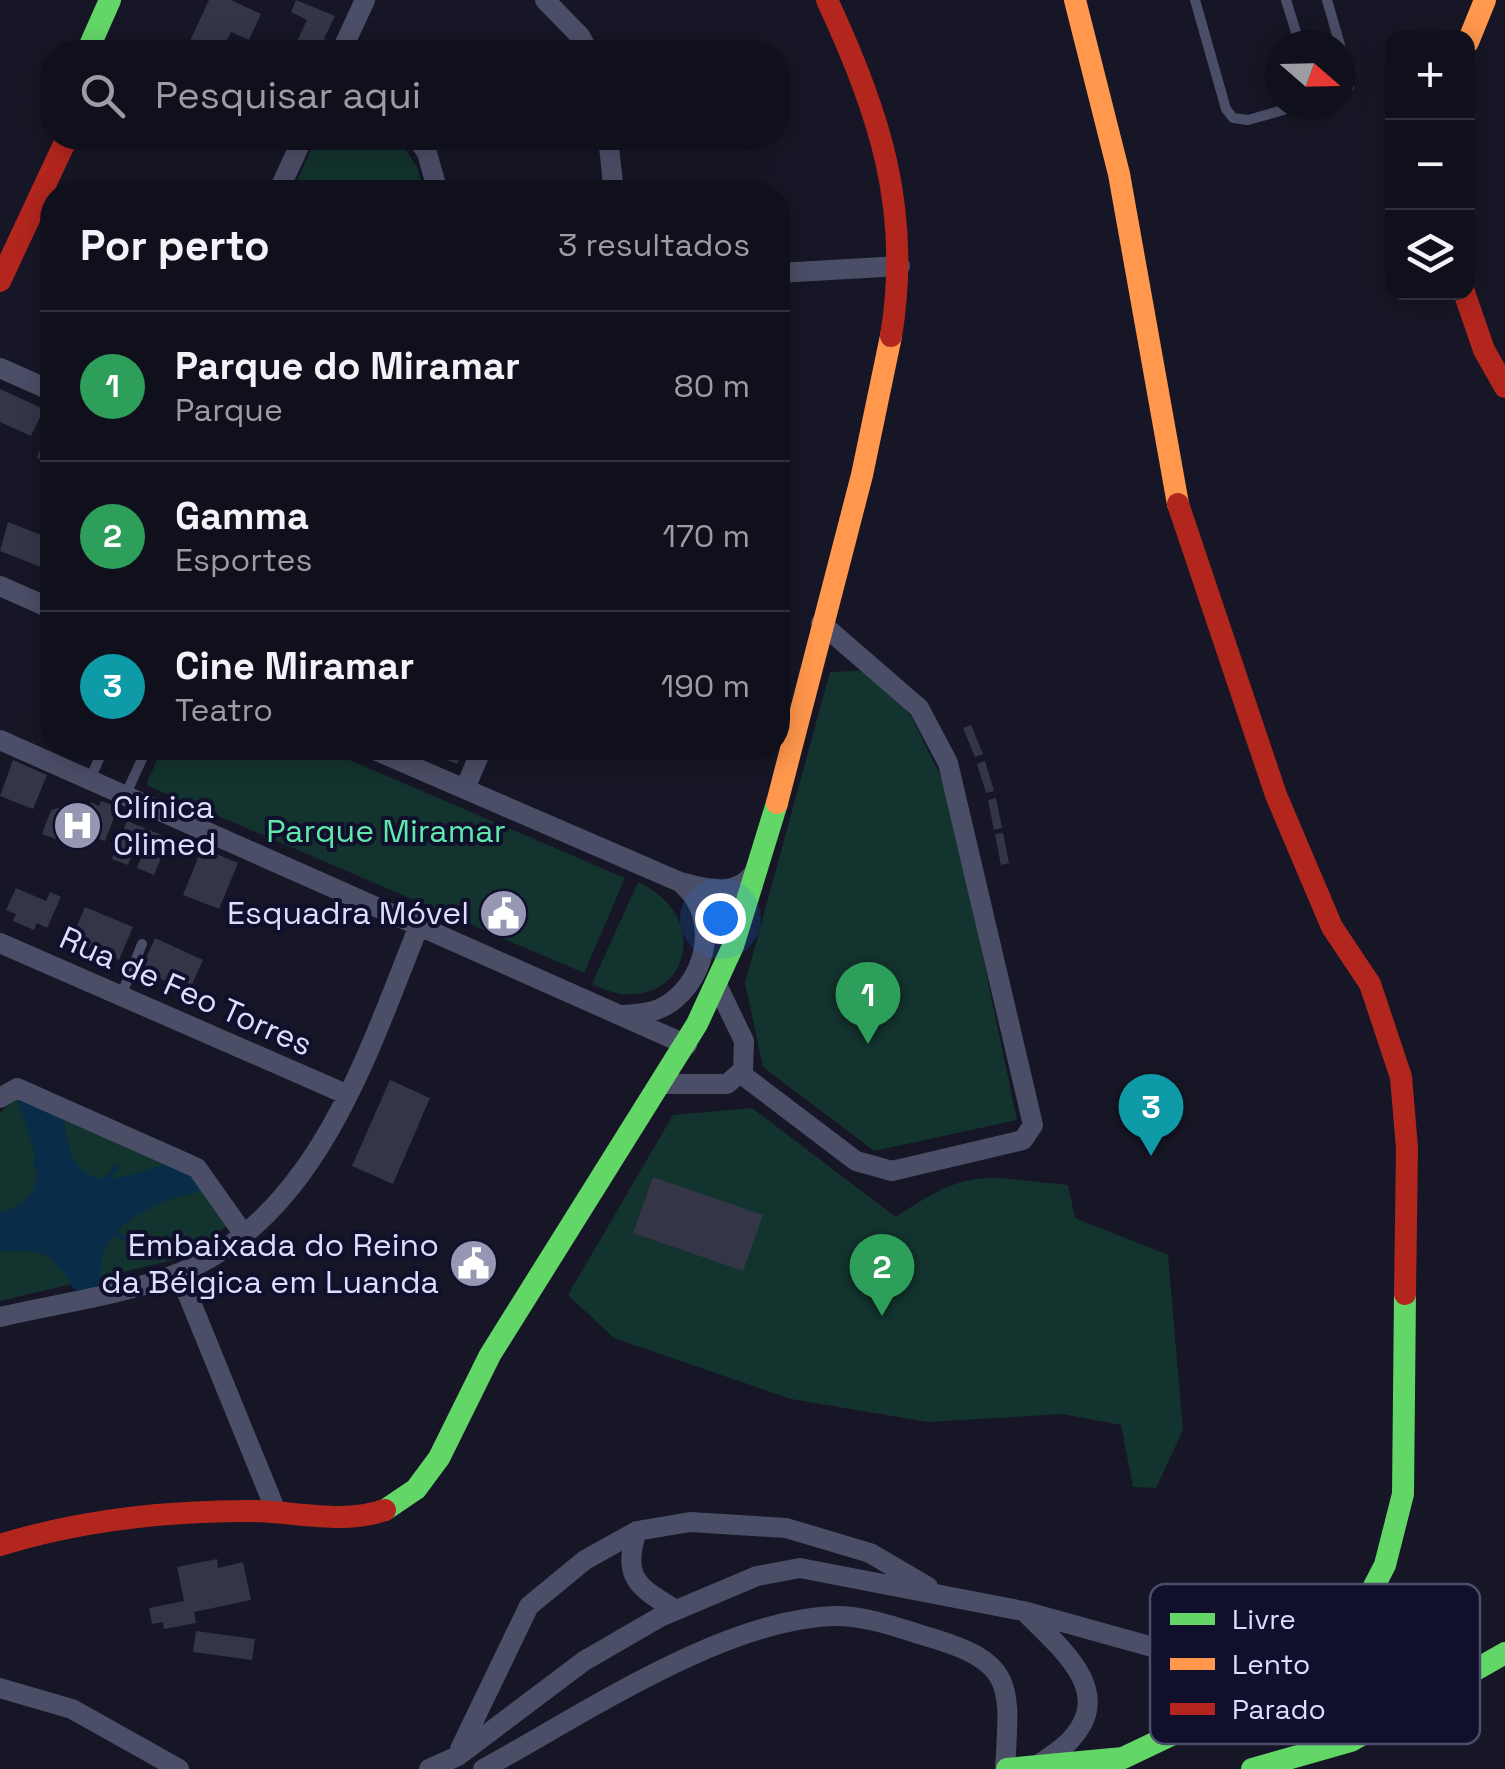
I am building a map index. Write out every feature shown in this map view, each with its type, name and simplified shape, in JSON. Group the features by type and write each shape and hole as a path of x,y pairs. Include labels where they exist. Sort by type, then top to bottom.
{"street":[{"path":"92,40 110,0"},
{"path":"112,40 130,0"},
{"path":"347,40 365,0"},
{"path":"544,0 582,40"},
{"path":"790,705 821,623 883,390 897,316 900,266 891,171 878,110 827,0"},
{"path":"1075,0 1084,18 1119,174 1177,502 1276,795 1332,927 1370,984 1401,1077 1408,1148 1403,1494 1384,1565 1375,1584"},
{"path":"1473,30 1485,0"},
{"path":"0,245 42,150"},
{"path":"47,180 61,150"},
{"path":"283,180 297,150"},
{"path":"426,150 435,180"},
{"path":"609,150 613,180"},
{"path":"0,282 40,196"},
{"path":"790,272 900,266"},
{"path":"1467,300 1484,350 1505,387"},
{"path":"0,368 40,386"},
{"path":"0,586 40,603"},
{"path":"740,1073 874,1169 892,1170 1024,1140 1033,1124 948,762 919,708 821,623"},
{"path":"0,740 40,758"},
{"path":"45,760 420,923 687,1045"},
{"path":"397,760 680,882 716,892 739,886 759,864"},
{"path":"465,790 477,760"},
{"path":"0,1545 37,1533 116,1518 276,1511 354,1519 382,1514 421,1481 482,1368 687,1045 717,984 759,864 779,760"},
{"path":"622,1015 650,1013 671,1002 699,963 706,920 698,898 680,882"},
{"path":"0,1318 179,1273 245,1236 304,1170 348,1095 420,923"},
{"name":"Rua de Feo Torres","path":"0,943 348,1095"},
{"path":"662,1084 716,1086 740,1073 746,1060 744,1041 717,984"},
{"path":"0,1098 17,1088 197,1168 245,1236"},
{"path":"179,1273 276,1511"},
{"path":"458,1756 528,1606 585,1560 638,1531 690,1522 786,1528 870,1553 946,1598"},
{"path":"638,1531 630,1556 631,1572 642,1588 676,1610"},
{"path":"428,1769 458,1756 569,1670 676,1610 757,1576 800,1568 1023,1611 1150,1647"},
{"path":"1023,1611 1069,1658 1088,1688 1088,1708 1074,1736 1036,1767"},
{"path":"483,1769 738,1636 836,1616 866,1618 983,1659 1001,1676 1009,1700 1006,1769 1123,1758 1158,1744"},
{"path":"1480,1667 1505,1653"},
{"path":"0,1688 72,1709 178,1769"},
{"path":"1252,1769 1340,1744"}],"lane":[{"path":"1195,0 1226,109 1234,118 1248,120 1265,115"},
{"path":"1286,0 1295,30"},
{"path":"1327,0 1335,30"},
{"path":"90,780 99,760"},
{"path":"126,794 141,760"},
{"path":"121,996 142,944"}],"green space":[{"path":"311,150 406,150 421,180 297,180"},
{"path":"875,670 911,716 948,791 1017,1120 874,1151 763,1067 745,983 830,672"},
{"name":"Parque Miramar","path":"157,760 350,760 625,878 584,973 146,785"},
{"path":"638,882 664,900 679,921 684,943 679,964 667,982 647,992 622,994 592,984"},
{"path":"14,1098 23,1098 201,1177 230,1224 182,1258 0,1301 0,1113"},
{"path":"752,1108 896,1217 961,1182 996,1178 1068,1185 1075,1218 1168,1255 1183,1430 1156,1488 1133,1487 1121,1425 1062,1414 928,1422 791,1399 614,1338 568,1295 673,1115"}],"water":[{"path":"28,1103 55,1115 59,1145 67,1165 79,1179 93,1186 132,1183 179,1167 196,1183 159,1194 109,1226 93,1259 92,1279 79,1281 65,1259 48,1246 0,1242 0,1222 21,1213 43,1189 45,1158"}],"building":[{"path":"209,0 231,0 261,14 249,40 231,32 227,40 191,40"},
{"path":"296,0 335,16 327,40 298,40 307,20 291,12"},
{"path":"0,389 40,407 40,417 31,436 0,422"},
{"path":"8,522 40,534 40,567 0,551"},
{"path":"971,725 983,754 975,757 963,728"},
{"path":"13,760 47,775 33,809 0,796"},
{"path":"985,761 994,791 986,793 977,764"},
{"path":"996,798 1002,828 994,830 988,800"},
{"name":"Clínica Climed","path":"101,801 118,807 105,841 95,838 92,843 70,835 67,843 42,834 51,810 63,807 86,816 91,802 99,806"},
{"path":"127,821 169,838 154,875 137,868 141,858 132,854 128,865 112,859"},
{"path":"1003,833 1009,863 1001,865 995,834"},
{"path":"202,848 238,863 219,909 183,895"},
{"path":"16,888 46,901 50,892 61,897 47,928 37,923 34,930 13,921 16,914 6,910"},
{"path":"85,907 133,927 119,960 71,940"},
{"path":"155,938 203,960 189,991 141,970"},
{"path":"390,1080 430,1098 393,1184 352,1166"},
{"path":"653,1177 763,1215 743,1271 633,1233"},
{"path":"217,1559 218,1568 243,1562 251,1600 194,1612 196,1623 164,1629 163,1622 152,1624 149,1608 184,1601 177,1567"},
{"path":"196,1631 255,1639 252,1660 193,1652"}],"waterway":[{"path":"0,1222 21,1214 43,1190 45,1158 28,1103 55,1115 67,1165 79,1179 93,1186 132,1184 179,1167 196,1183 159,1194 109,1226 93,1259 92,1279 79,1281 65,1258 48,1246 0,1242"},
{"path":"35,1163 48,1180"},
{"path":"97,1192 117,1167"},
{"path":"102,1229 141,1244"},
{"path":"2,1246 18,1239"},
{"path":"60,1267 63,1245"}],"traffic: fast":[{"path":"92,40 110,0"},
{"path":"385,1510 416,1489 439,1458 490,1355 697,1024 733,946 777,803"},
{"path":"1375,1584 1385,1565 1403,1494 1405,1294"},
{"path":"1480,1667 1505,1653"},
{"path":"1007,1769 1123,1758 1152,1744"},
{"path":"1252,1769 1340,1744"}],"traffic: slow":[{"path":"1075,0 1119,174 1178,504"},
{"path":"1473,30 1485,0"},
{"path":"790,753 862,475 891,336"},
{"path":"777,803 788,760"}],"traffic: jam":[{"path":"827,0 862,82 886,162 897,246 891,336"},
{"path":"47,180 61,150"},
{"path":"0,281 40,196"},
{"path":"1467,300 1484,350 1505,387"},
{"path":"1178,504 1276,795 1332,927 1370,984 1401,1077 1407,1148 1405,1294"},
{"path":"0,1545 61,1529 154,1515 249,1511 334,1517 385,1510"}],"place":[{"name":"Clínica Climed","path":"78,825"},
{"name":"Esquadra Móvel","path":"504,913"},
{"name":"Parque do Miramar","path":"868,1044"},
{"name":"Cine Miramar","path":"1151,1156"},
{"name":"Embaixada do Reino da Bélgica em Luanda","path":"474,1263"},
{"name":"Gamma","path":"882,1316"}]}
